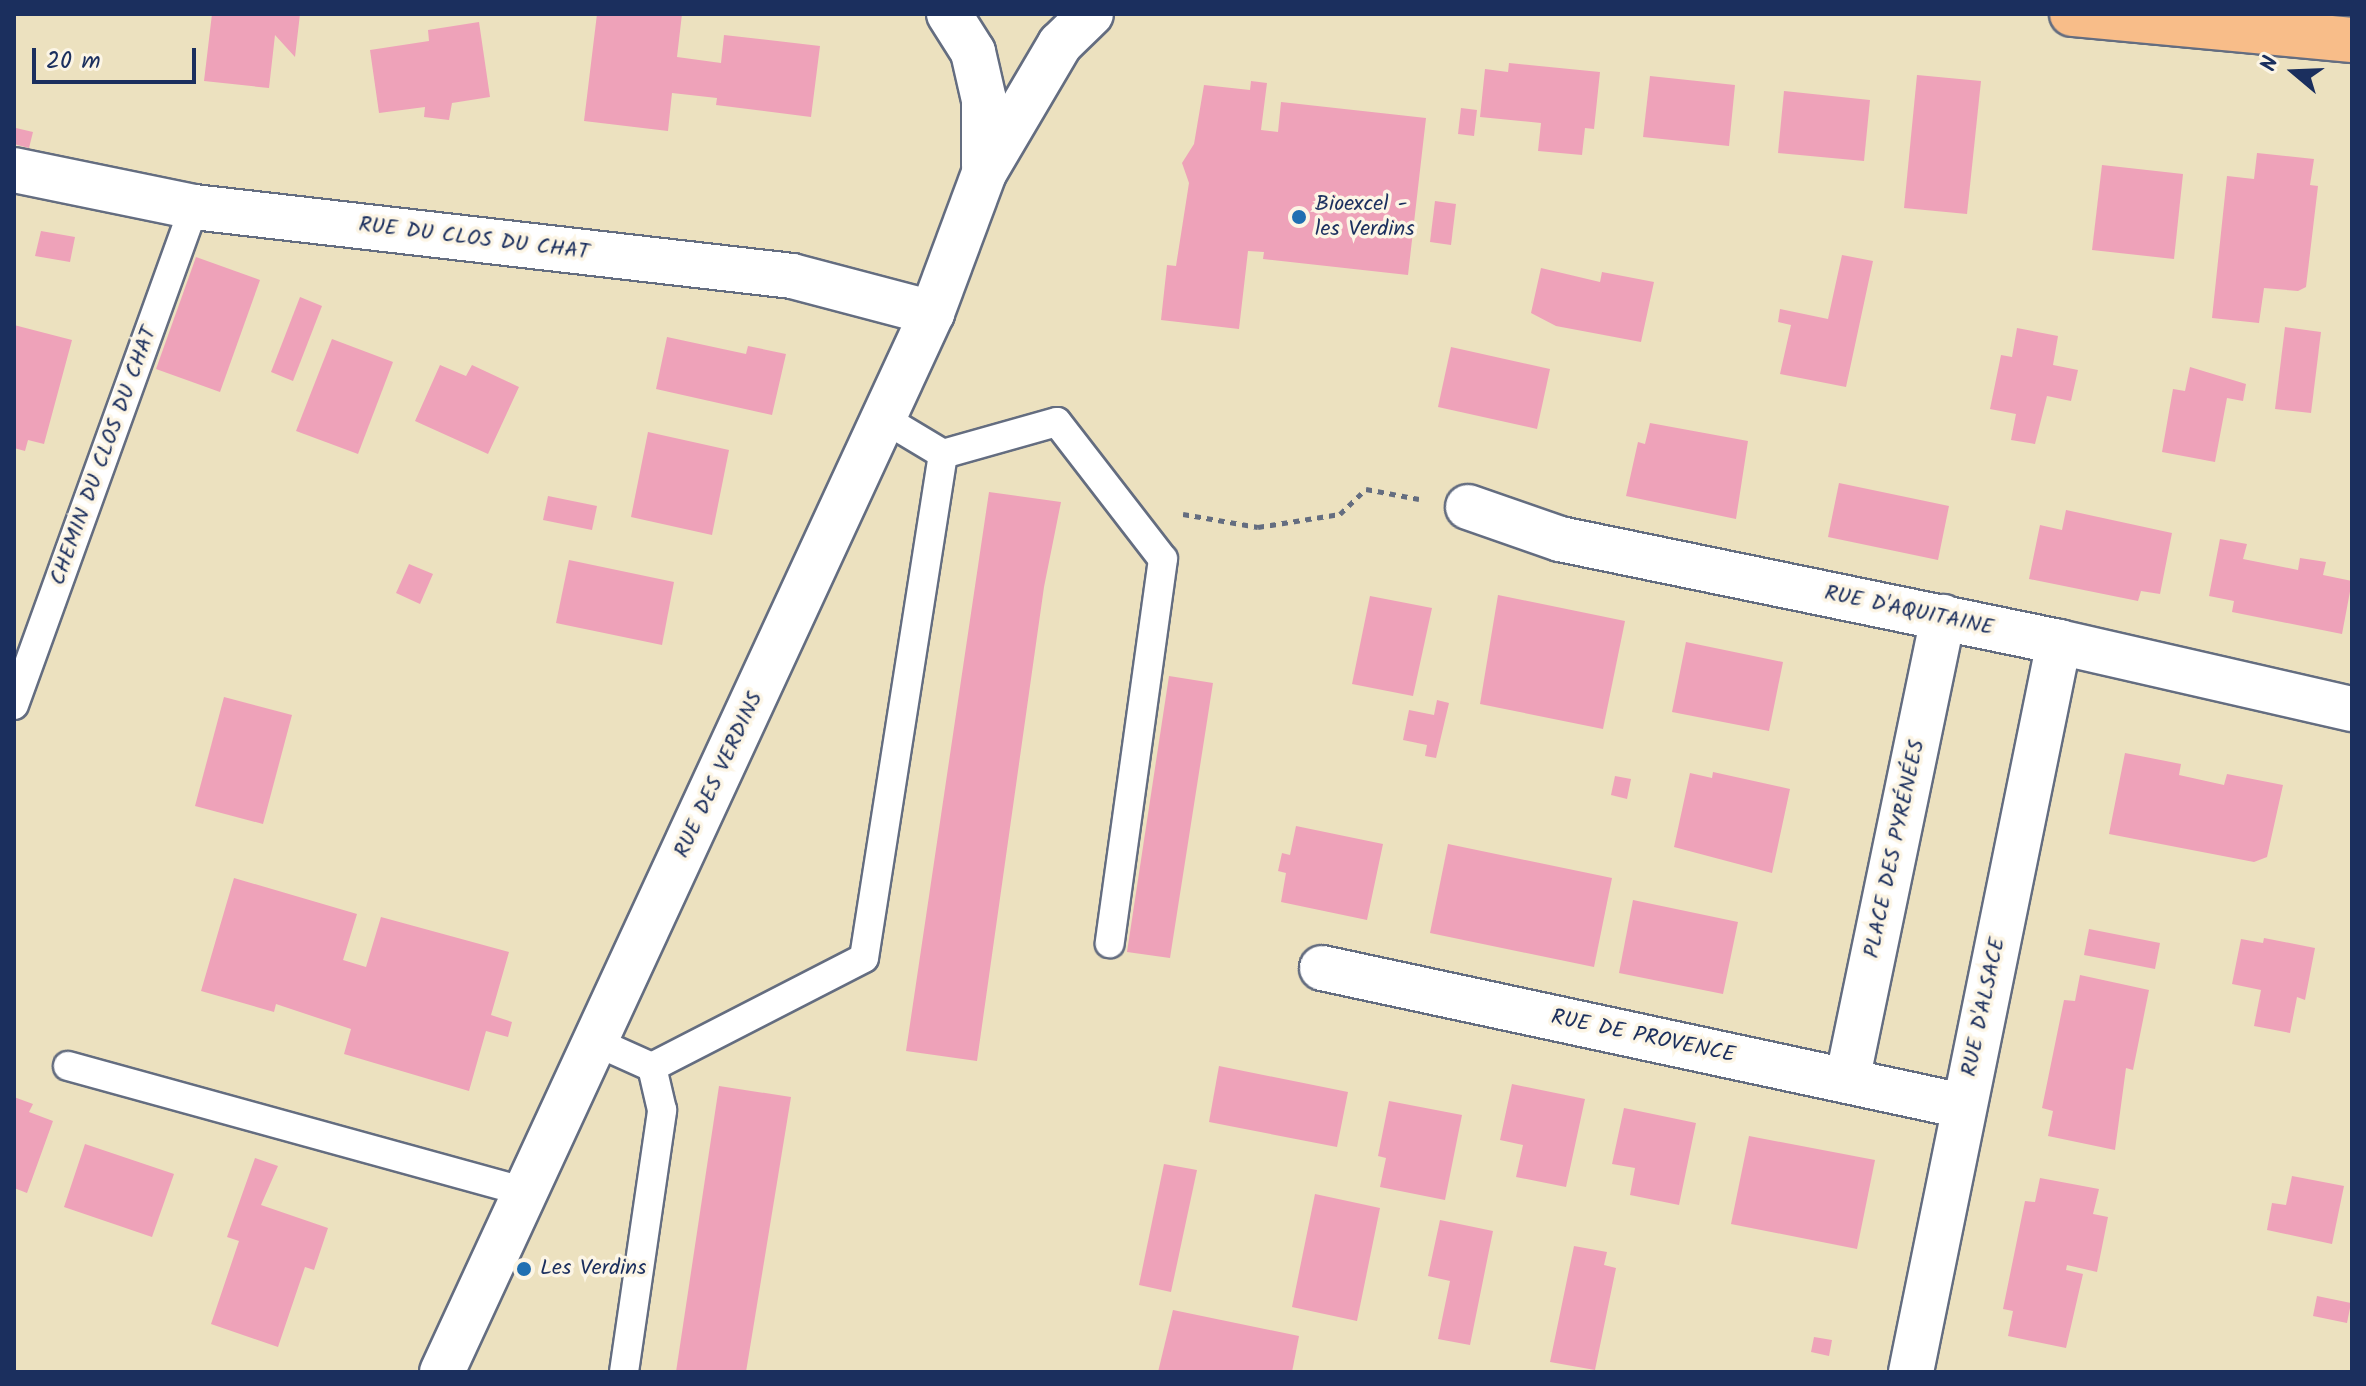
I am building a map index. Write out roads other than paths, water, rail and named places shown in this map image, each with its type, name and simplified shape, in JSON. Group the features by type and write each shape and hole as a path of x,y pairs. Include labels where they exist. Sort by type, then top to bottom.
{"main road":[{"path":"2072,14 2352,40"}],"street":[{"name":"RUE DES VERDINS","path":"949,14 973,52 984,100 984,173"},
{"name":"RUE DES VERDINS","path":"442,1372 932,313 984,173 1060,44 1091,14"},
{"name":"RUE DU CLOS DU CHAT","path":"14,170 194,207 792,276 932,313"},
{"name":"RUE D'AQUITAINE","path":"1468,507 1560,539 1943,617 2352,709"},
{"name":"PLACE DES PYRÉNÉES","path":"1847,1081 1943,617"},
{"name":"RUE D'ALSACE","path":"1911,1372 2059,642"},
{"name":"RUE DE PROVENCE","path":"1322,968 1963,1106"}],"lane":[{"name":"CHEMIN DU CLOS DU CHAT","path":"14,705 194,207"},
{"path":"883,418 943,454 1057,422 1163,559 1110,943"},
{"path":"652,1067 864,958 943,454"},
{"path":"596,1042 652,1067"},
{"path":"68,1066 526,1192"},
{"path":"624,1372 662,1110 652,1067"}],"place":[{"name":"Bioexcel - les Verdins","path":"1299,217"},
{"name":"Les Verdins","path":"524,1269"}]}
